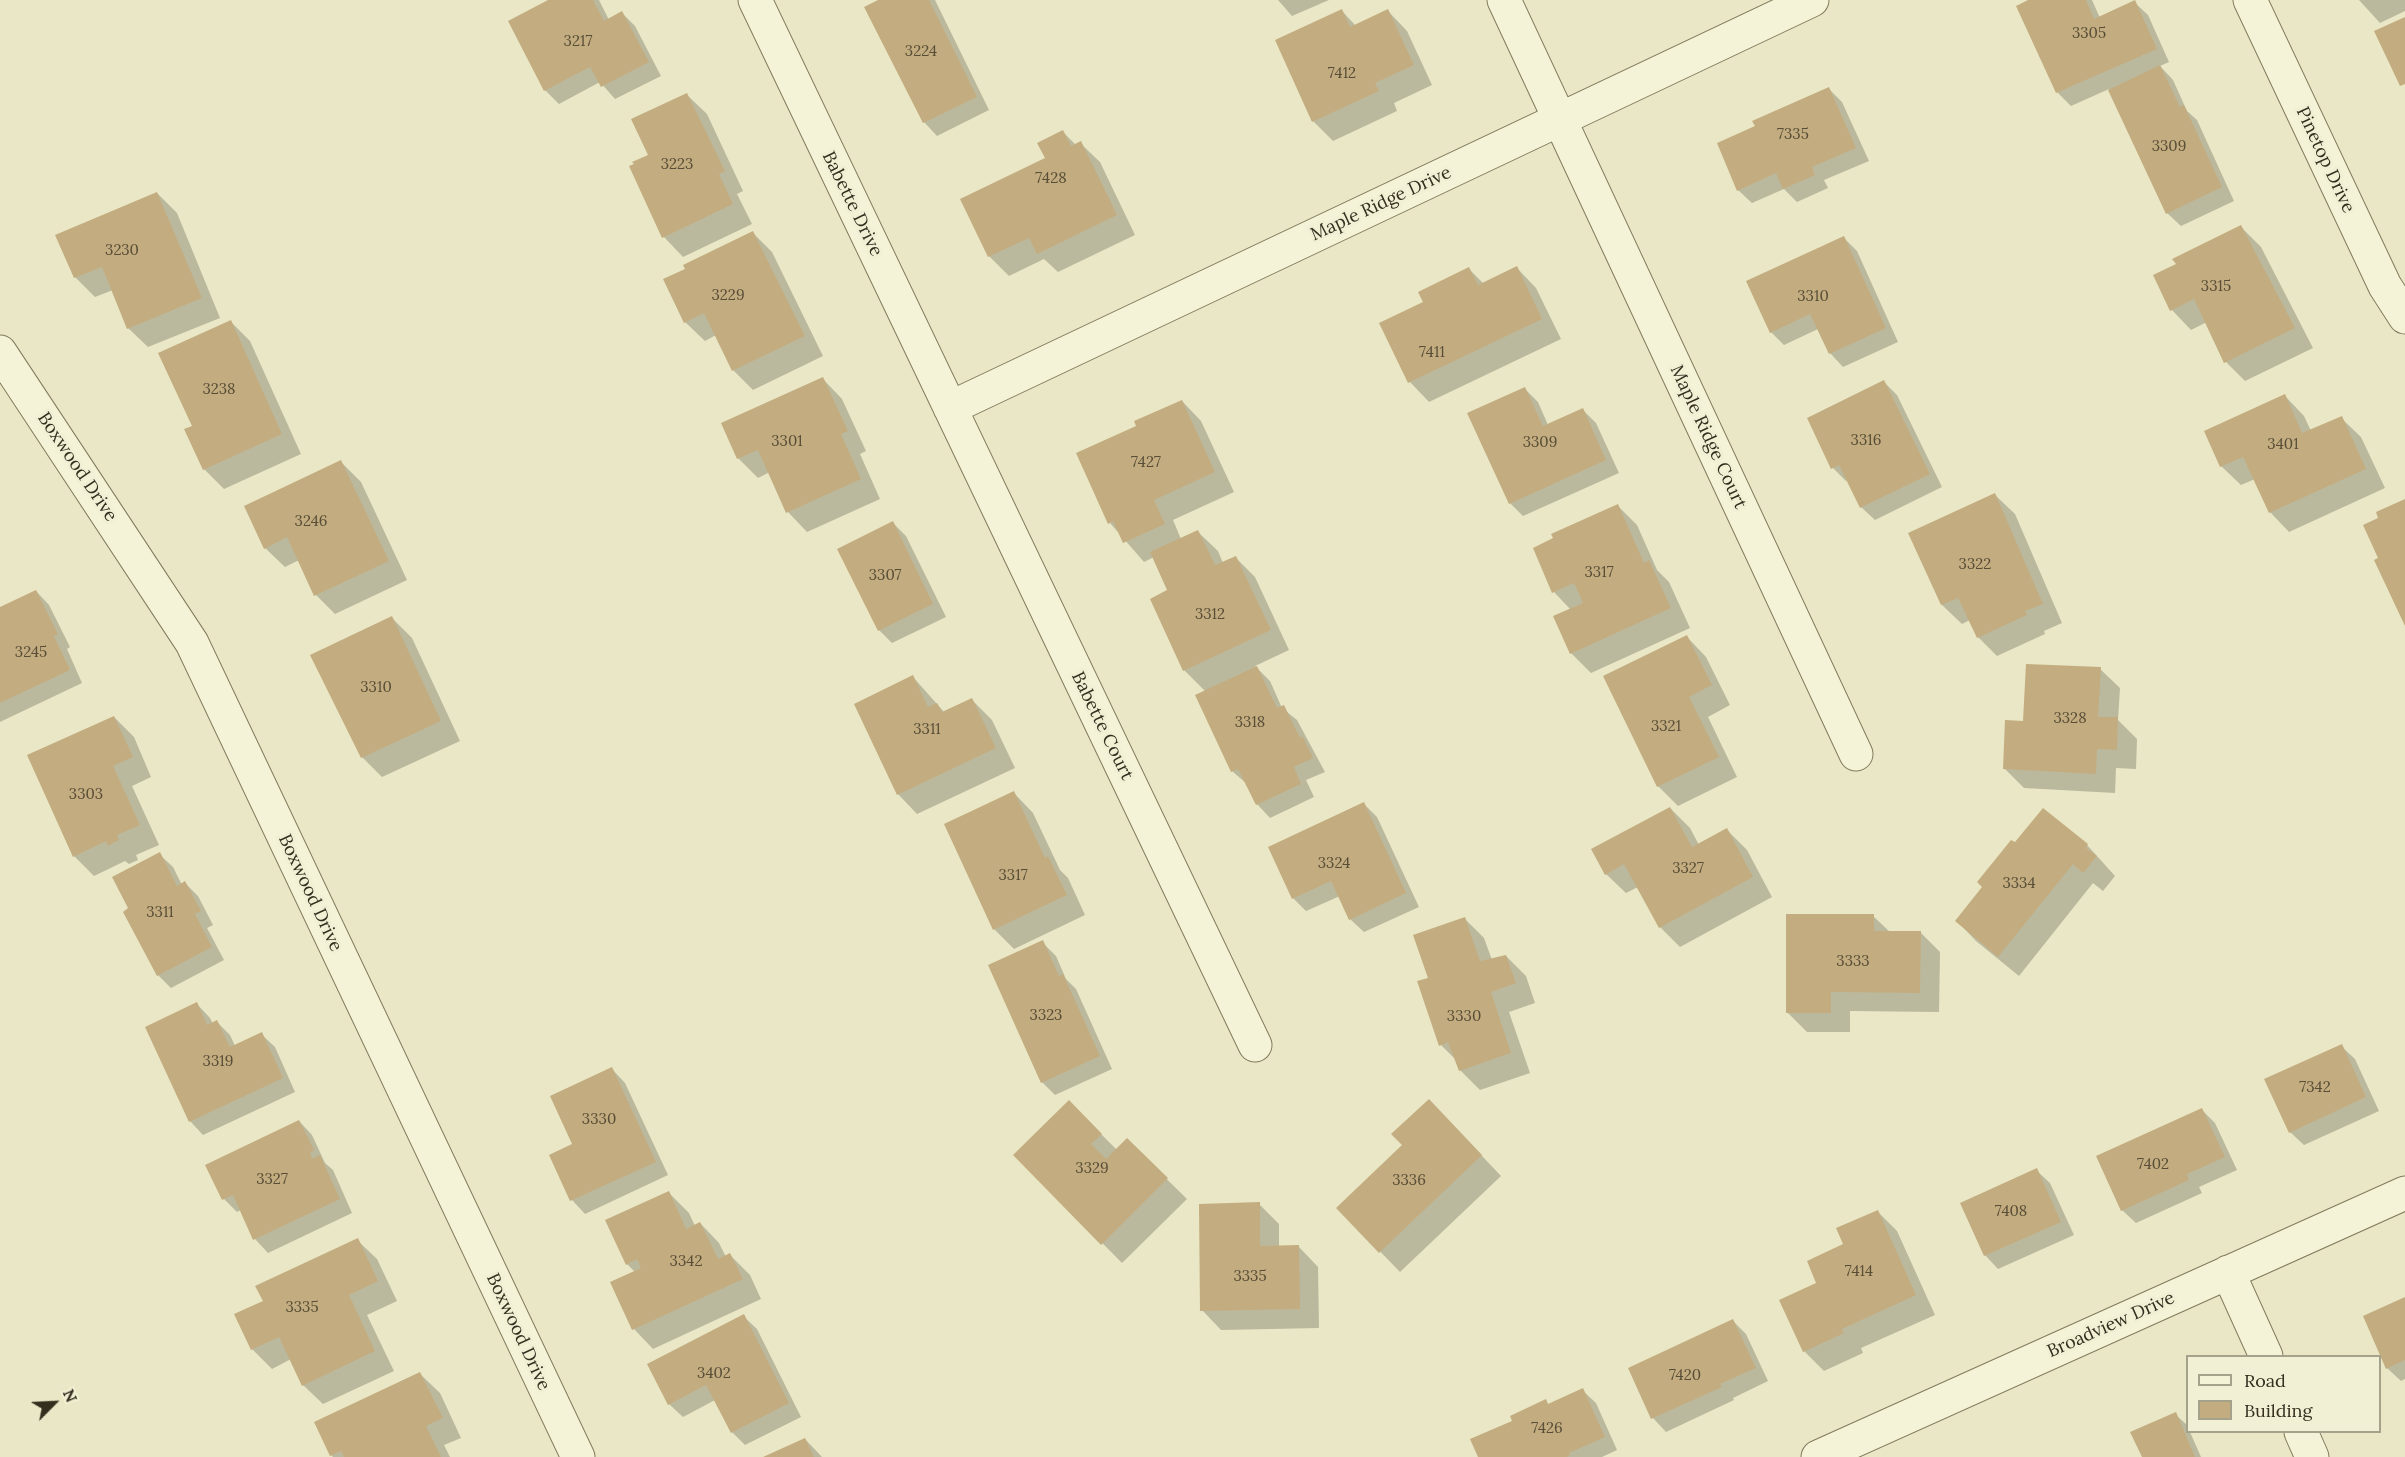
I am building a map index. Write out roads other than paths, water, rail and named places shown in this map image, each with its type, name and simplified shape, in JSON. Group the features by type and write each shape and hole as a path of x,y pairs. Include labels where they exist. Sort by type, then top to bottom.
{"street":[{"name":"Babette Drive","path":"755,0 950,408"},
{"name":"Maple Ridge Court","path":"1504,0 1856,754"},
{"name":"Maple Ridge Drive","path":"950,408 1812,0"},
{"name":"Pinetop Drive","path":"2250,0 2385,286 2405,317"},
{"name":"Boxwood Drive","path":"0,352 192,643 578,1457"},
{"name":"Babette Court","path":"950,408 1255,1045"},
{"name":"Broadview Drive","path":"1818,1457 2405,1193"},
{"path":"2228,1272 2266,1355"},
{"path":"2302,1433 2312,1457"}]}
